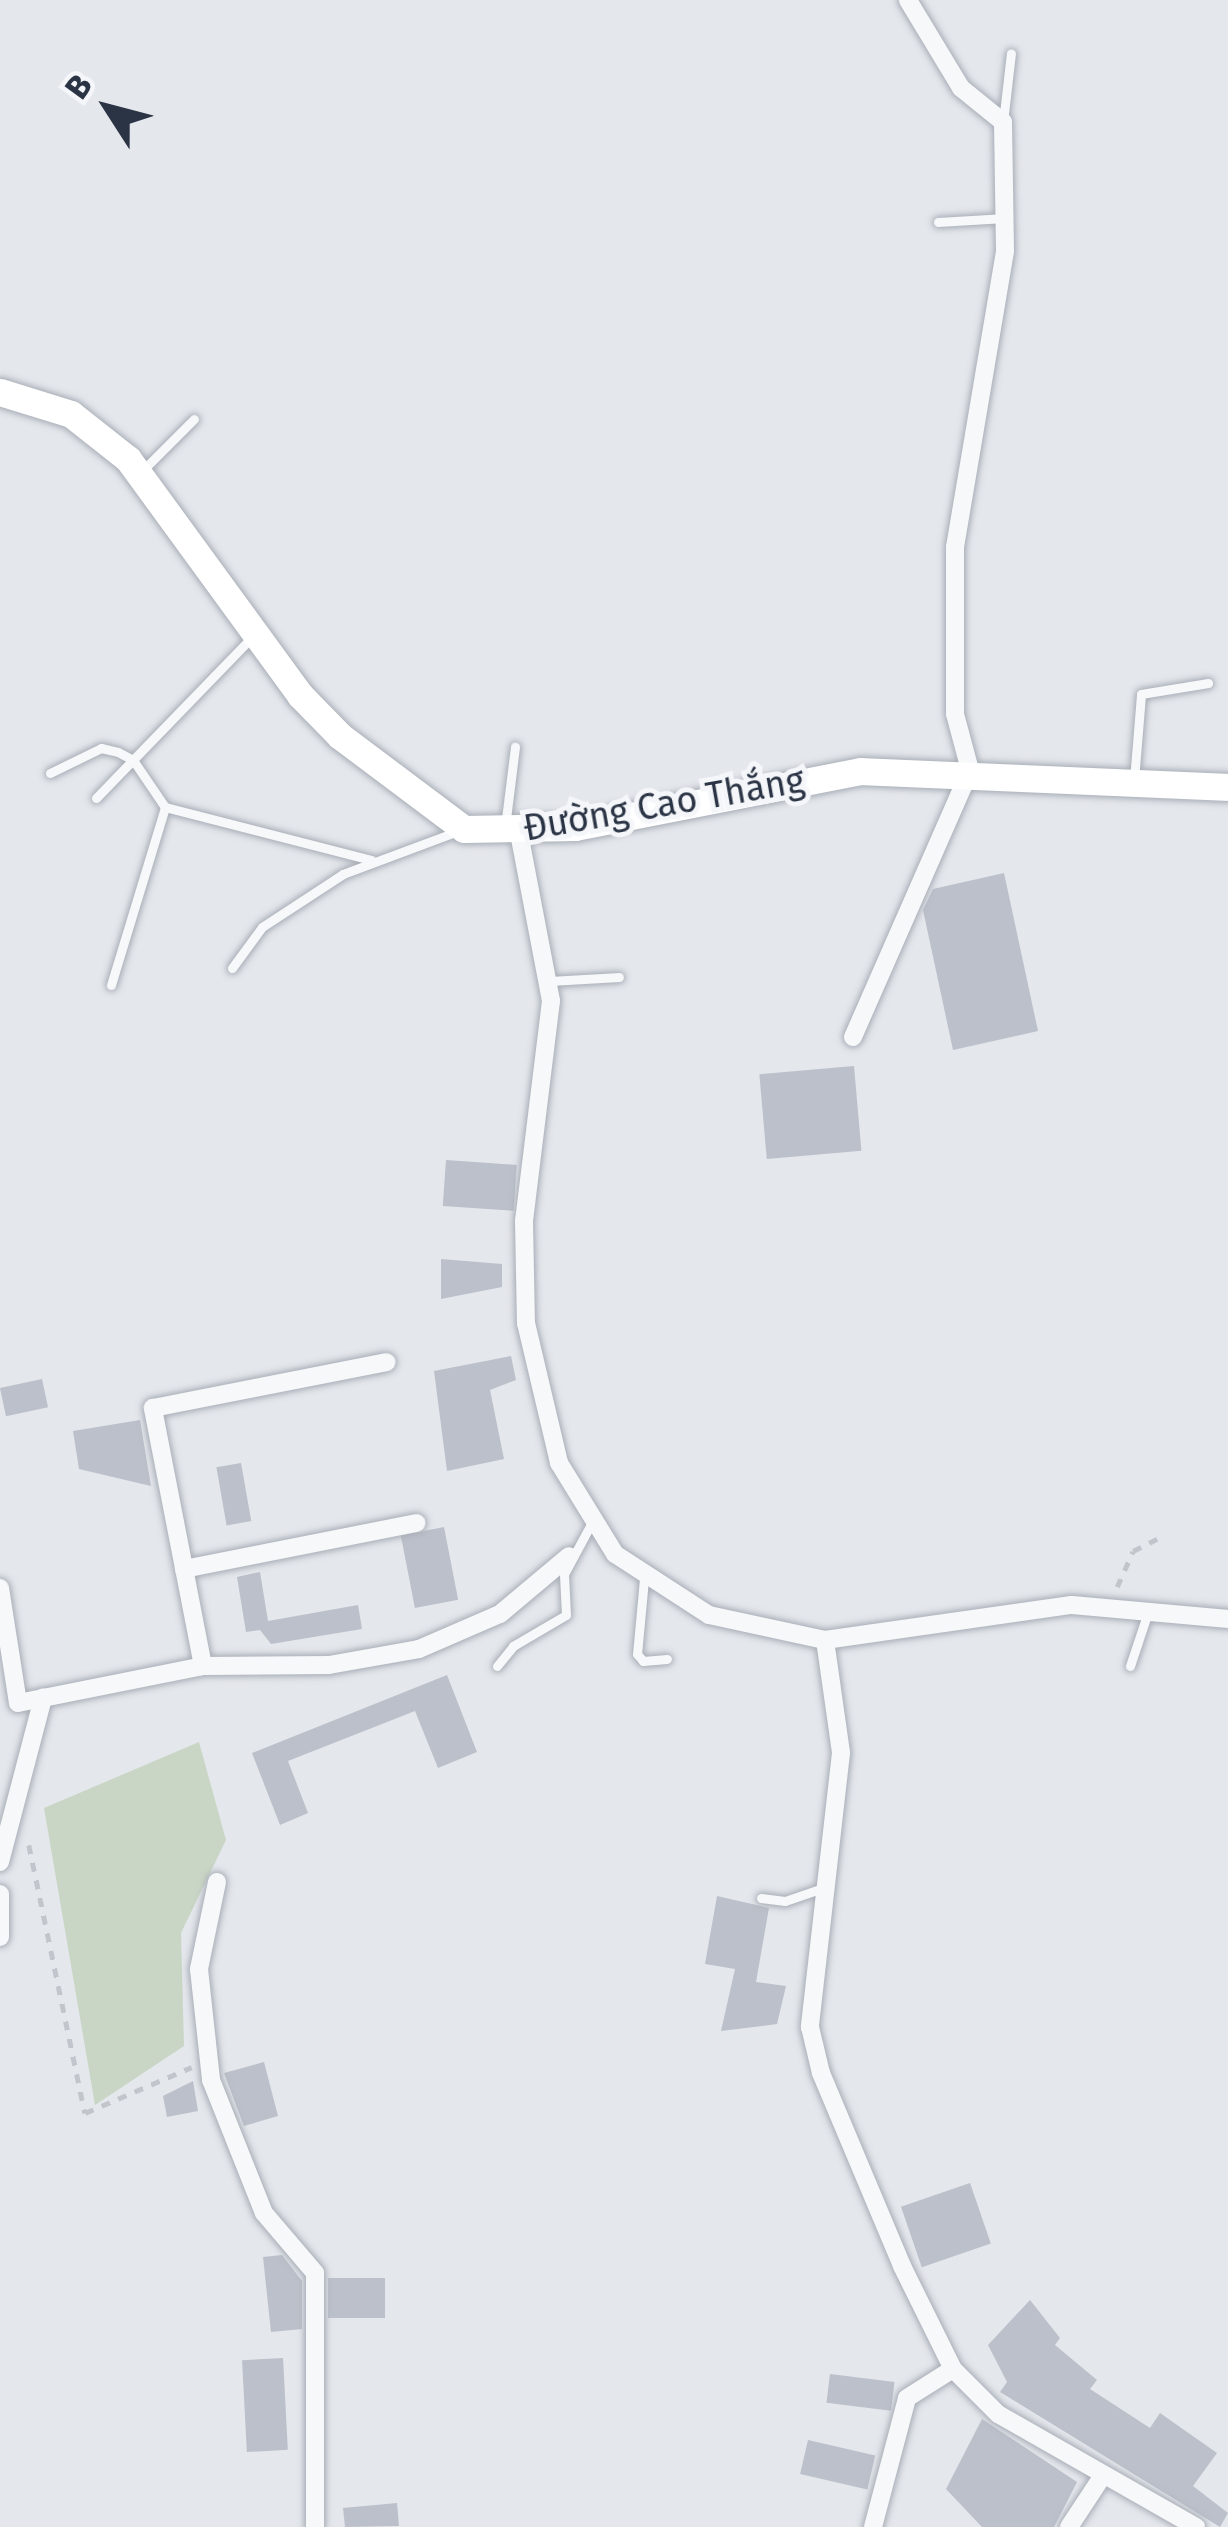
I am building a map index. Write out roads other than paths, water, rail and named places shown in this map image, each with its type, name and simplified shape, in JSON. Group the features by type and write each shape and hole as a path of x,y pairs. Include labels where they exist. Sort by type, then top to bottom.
{"street":[{"path":"853,1037 970,770 955,714 955,547 1000,306 1005,218 1003,122 961,88 908,0"},
{"path":"0,392 71,414 140,474 253,636 340,736 464,829"},
{"name":"Đường Cao Thắng","path":"464,829 512,832 832,775 970,770 1228,787"},
{"path":"512,832 550,981 524,1221 526,1323 545,1420 591,1524 644,1579 709,1615 825,1640 1027,1609 1116,1605 1228,1619"},
{"path":"203,1666 153,1408 387,1362"},
{"path":"184,1569 416,1523"},
{"path":"0,1588 18,1703 203,1666 329,1665 419,1649 500,1614 569,1556"},
{"path":"825,1640 841,1753 809,1988 813,2047 953,2368 998,2414 1196,2527"},
{"path":"0,1862 44,1698"},
{"path":"217,1882 199,1969 208,2060 265,2213 315,2273 315,2527"},
{"path":"0,1894 0,1937"},
{"path":"873,2527 907,2398 953,2368"},
{"path":"1069,2527 1102,2476"}],"lane":[{"path":"1003,122 1011,53"},
{"path":"938,223 1005,218"},
{"path":"140,474 194,419"},
{"path":"96,798 253,636"},
{"path":"1134,780 1141,694 1208,683"},
{"path":"512,832 515,747"},
{"path":"50,772 101,748 133,760 166,807 371,860"},
{"path":"112,985 166,807"},
{"path":"232,968 262,927 371,860 464,829"},
{"path":"550,981 619,977"},
{"path":"497,1666 513,1646 566,1615 569,1556 591,1524"},
{"path":"644,1579 637,1654 643,1661 667,1659"},
{"path":"1130,1666 1150,1607"},
{"path":"761,1898 785,1900 824,1888"}]}
